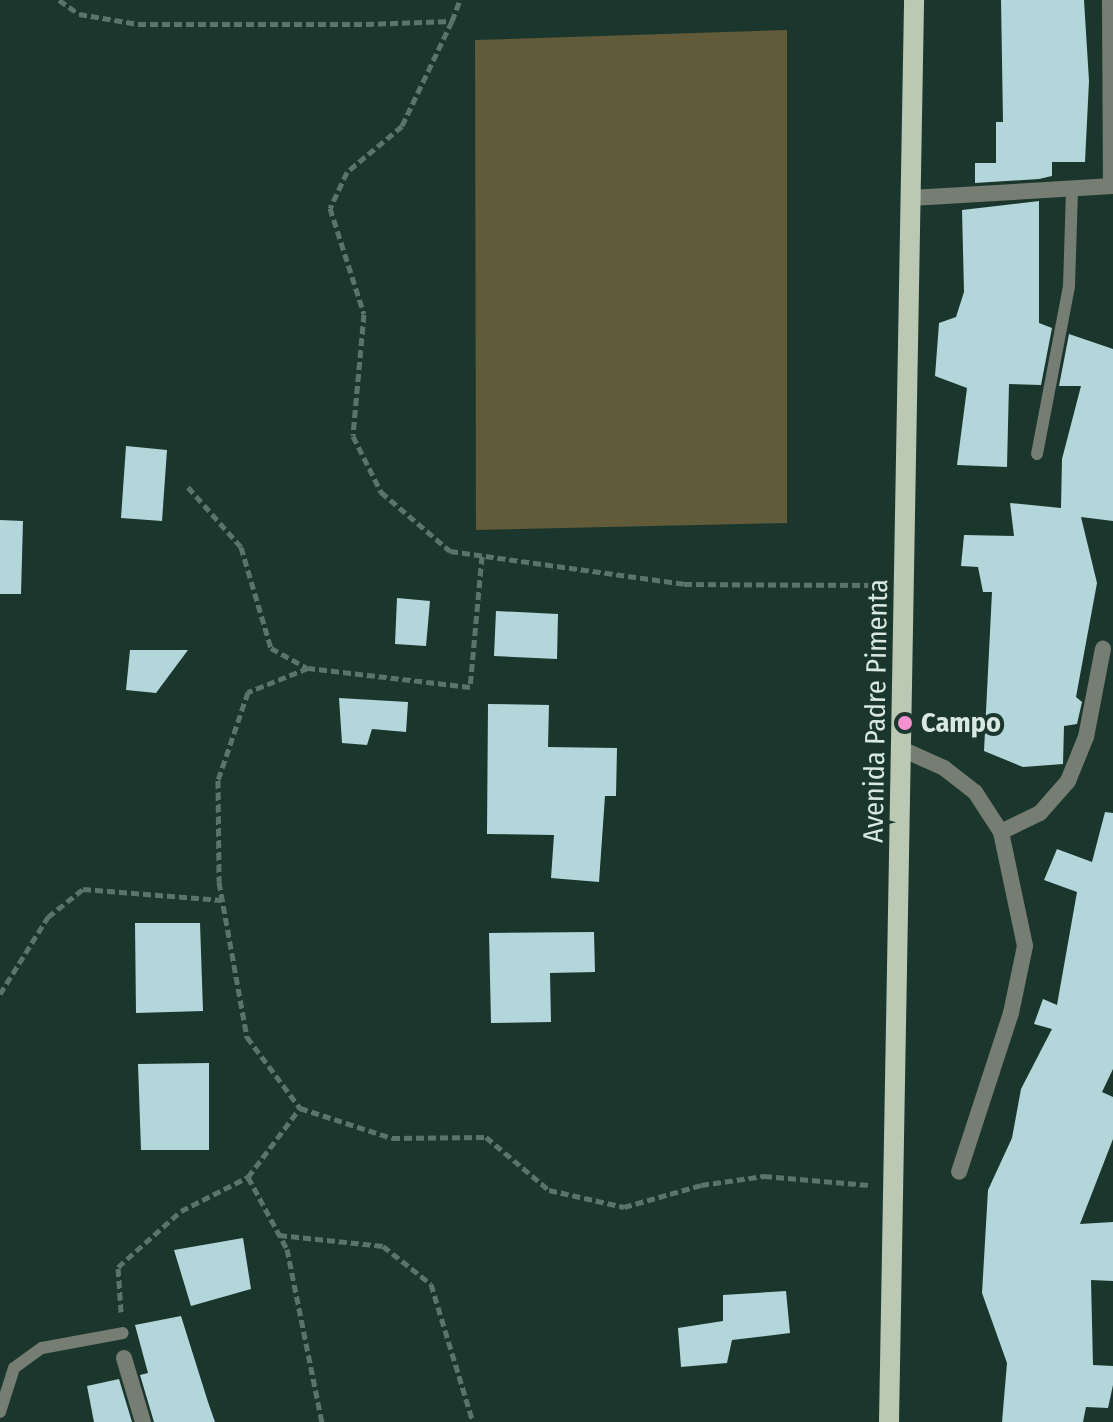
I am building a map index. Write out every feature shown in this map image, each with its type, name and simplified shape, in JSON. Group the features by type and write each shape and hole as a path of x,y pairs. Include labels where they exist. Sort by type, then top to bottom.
{"main road":[{"name":"Avenida Padre Pimenta","path":"889,1422 907,585 914,0"}],"street":[{"path":"911,198 1111,186"},
{"path":"1001,832 1040,813 1068,781 1086,737 1103,649"},
{"path":"904,750 944,768 975,792 1001,832 1016,882 1025,946 1011,1013 959,1172"},
{"path":"124,1358 143,1422"}],"lane":[{"path":"1108,0 1111,186"},
{"path":"1037,454 1069,286 1072,188"},
{"path":"0,1412 14,1368 42,1348 123,1333"}],"path":[{"path":"59,0 79,14 138,24 452,21"},
{"path":"460,0 402,126 347,172 330,208 364,314 353,436 381,492 450,551 684,584 907,585"},
{"path":"188,487 241,547 271,648 308,668 470,687 482,556"},
{"path":"308,668 248,692 218,780 223,900 247,1037 300,1108 392,1138 486,1137 549,1190 624,1207 701,1185 764,1176 894,1187"},
{"path":"0,994 48,917 83,889 223,900"},
{"path":"123,1333 118,1267 181,1211 248,1177 300,1108"},
{"path":"248,1177 287,1249 322,1422"},
{"path":"279,1235 383,1246 431,1284 473,1422"}],"shaded area":[{"path":"787,30 787,523 476,530 475,40"}],"building":[{"path":"1001,0 1084,0 1089,81 1085,162 1052,162 1052,176 1039,179 975,183 975,163 996,163 996,122 1003,122"},
{"path":"1039,201 1039,323 1052,328 1041,385 1009,384 1007,467 957,465 967,388 935,376 939,323 956,317 964,292 962,210"},
{"path":"1069,334 1113,349 1113,521 1081,517 1097,583 1076,697 1082,702 1077,724 1064,726 1063,764 1023,767 984,751 992,592 983,592 978,567 961,566 964,535 1014,536 1010,503 1061,508 1062,459 1081,386 1059,386"},
{"path":"126,446 167,450 162,521 121,518"},
{"path":"0,520 23,521 21,594 0,594"},
{"path":"397,598 430,601 426,646 395,644"},
{"path":"496,611 558,614 557,659 494,656"},
{"path":"130,650 188,650 156,693 126,690"},
{"path":"339,698 408,702 406,732 372,729 367,745 342,743"},
{"path":"488,704 549,705 548,747 617,748 616,796 605,796 599,882 551,878 554,835 487,834"},
{"path":"1105,812 1113,813 1113,1069 1102,1092 1113,1097 1113,1139 1080,1224 1113,1222 1113,1281 1091,1280 1093,1365 1113,1366 1113,1385 1108,1408 1086,1407 1083,1422 1002,1422 1007,1363 982,1293 988,1190 1012,1138 1021,1089 1052,1029 1034,1024 1043,999 1057,1005 1077,892 1044,880 1057,849 1092,862"},
{"path":"135,923 200,923 203,1011 136,1013"},
{"path":"594,932 595,972 550,973 551,1022 491,1023 489,933"},
{"path":"209,1063 209,1150 141,1150 138,1064"},
{"path":"243,1238 251,1289 191,1306 174,1250"},
{"path":"786,1291 790,1333 732,1340 727,1363 681,1367 678,1328 723,1321 723,1295"},
{"path":"181,1316 215,1422 154,1422 140,1375 148,1373 135,1325"},
{"path":"119,1379 132,1422 94,1422 87,1386"}],"place":[{"name":"Campo","path":"905,723"}]}
